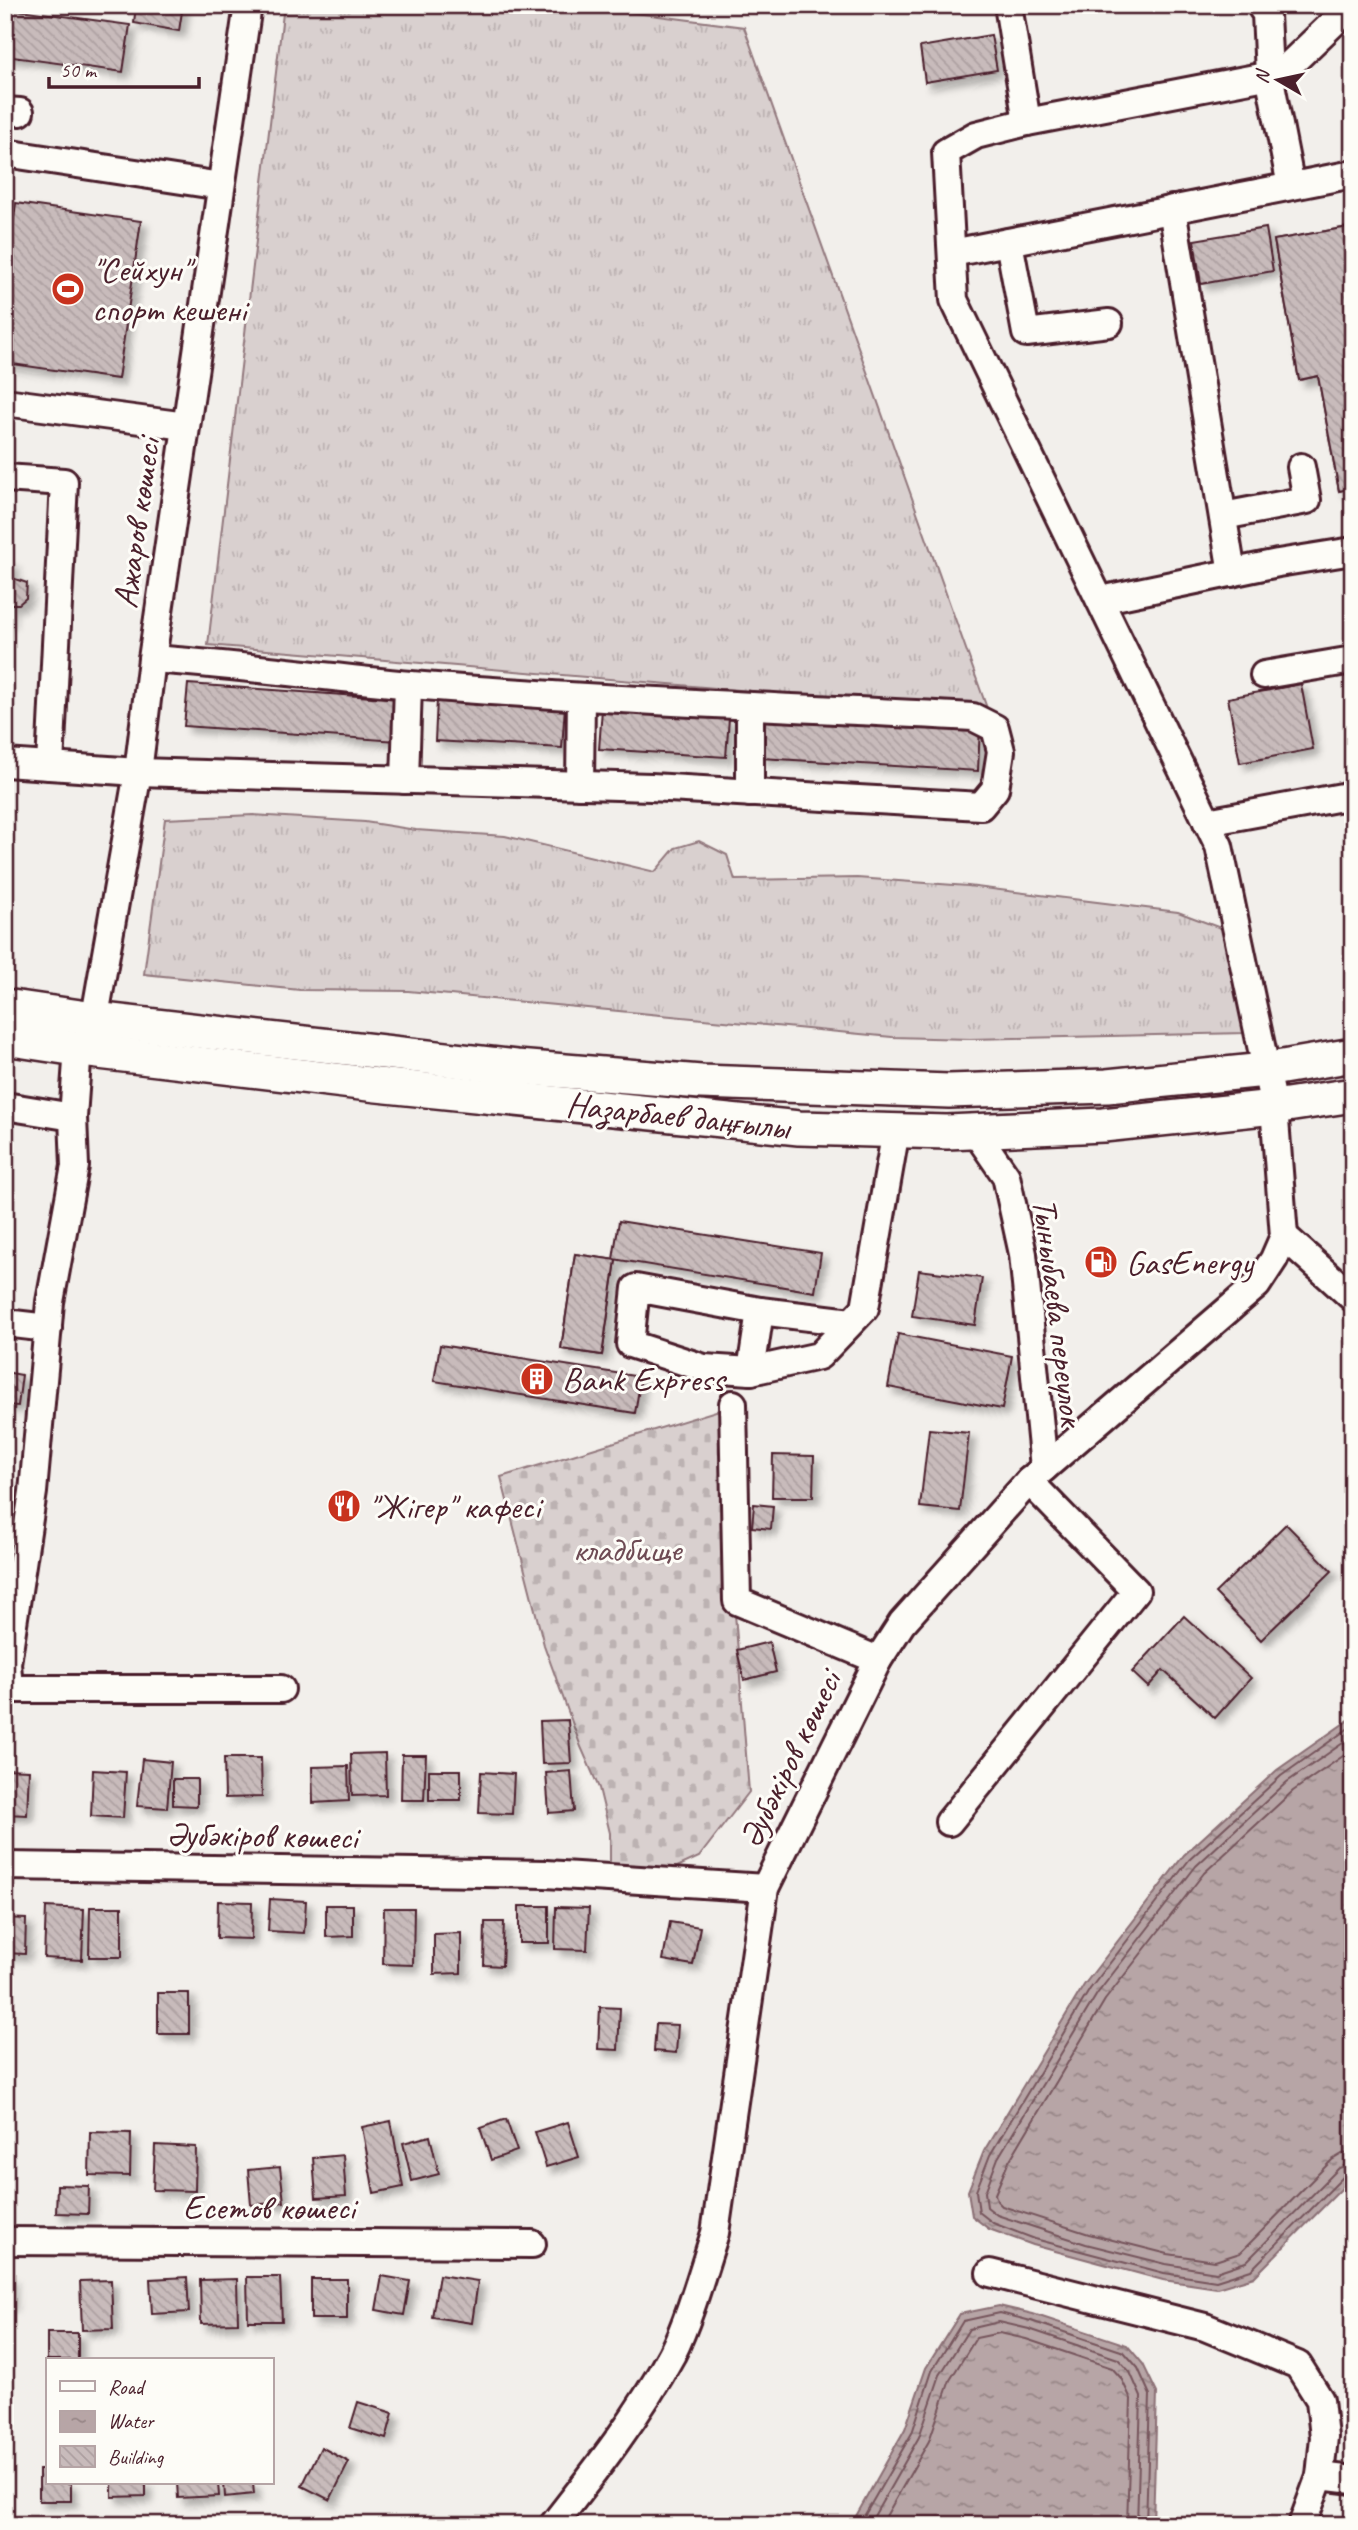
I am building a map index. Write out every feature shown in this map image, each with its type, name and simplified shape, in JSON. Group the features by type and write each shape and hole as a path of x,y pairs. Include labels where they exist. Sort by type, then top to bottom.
{"main road":[{"name":"Назарбаев даңғылы","path":"5,1006 516,1067 701,1082 949,1091 1107,1086 1265,1070 1353,1055"},
{"name":"Назарбаев даңғылы","path":"5,1038 377,1085 799,1128 975,1131 1103,1125 1274,1107 1353,1095"}],"street":[{"name":"Ажаров көшесі","path":"7,1689 7,1663 33,1492 50,1302 75,1166 73,1117 84,1050 94,1018 138,772 152,659 248,5"},
{"path":"1008,5 1027,122 1281,73 1352,5"},
{"path":"1260,5 1266,14 1269,74 1292,186"},
{"name":"Әубәкіров көшесі","path":"5,1866 547,1874 765,1888 878,1660 902,1623 1037,1475 1257,1285 1275,1259 1284,1236 1274,1107 1219,846 954,300 946,152 976,135 1027,122"},
{"path":"5,153 221,186"},
{"path":"952,253 1353,174"},
{"path":"1172,209 1232,573"},
{"path":"1009,242 1026,333 1109,323"},
{"path":"5,402 186,426"},
{"path":"1223,516 1307,500 1301,467"},
{"path":"5,478 64,482 50,766"},
{"path":"1100,600 1353,552"},
{"path":"5,763 138,772 580,785 981,806 995,789 1001,751 995,728 973,717 581,697 408,684 152,659"},
{"path":"1264,675 1353,660"},
{"path":"405,780 408,684"},
{"path":"580,785 581,697"},
{"path":"750,706 750,793"},
{"path":"1207,822 1353,795"},
{"path":"5,1106 73,1117"},
{"path":"851,1322 761,1311 636,1289 630,1344 704,1367 751,1371 819,1356 865,1308 896,1130"},
{"name":"Тыныбаева переулок","path":"975,1131 1006,1177 1023,1254 1037,1475"},
{"path":"1284,1236 1353,1298"},
{"path":"751,1371 761,1311"},
{"path":"5,1323 48,1328"},
{"path":"733,1404 737,1601 878,1660"},
{"path":"949,1822 1136,1591 1037,1475"},
{"path":"7,1689 281,1689"},
{"path":"553,2525 623,2434 673,2352 702,2274 715,2233 765,1888"},
{"name":"Есетов көшесі","path":"5,2241 532,2244"},
{"path":"990,2273 1205,2327 1298,2365 1320,2400 1324,2437 1320,2476 1302,2525"},
{"path":"1320,2476 1353,2480"}],"green space":[{"path":"284,5 573,5 744,27 988,711 208,645"},
{"path":"253,815 365,822 416,830 505,836 655,872 675,848 699,841 727,855 735,880 857,878 968,886 1178,912 1226,930 1245,1033 970,1039 892,1037 408,991 300,990 144,974 165,819"},
{"name":"кладбище","path":"719,1410 749,1792 699,1857 664,1873 610,1868 610,1833 599,1788 544,1645 501,1477"}],"water":[{"path":"1353,1717 1353,2177 1254,2277 1217,2288 1163,2280 1033,2245 989,2229 972,2216 968,2191 984,2151 1084,1985 1184,1855 1277,1770"},
{"path":"999,2306 1033,2314 1127,2345 1143,2364 1157,2393 1153,2525 851,2525 905,2429 926,2368 960,2314"}],"building":[{"path":"136,5 183,5 179,31 134,23"},
{"path":"5,8 130,25 123,72 5,56"},
{"path":"991,35 997,70 925,82 920,47"},
{"name":"\"Сейхун\" спорт кешені","path":"16,203 141,221 118,379 5,363 5,282"},
{"path":"1349,227 1353,249 1351,508 1348,489 1339,491 1318,376 1299,380 1274,240"},
{"path":"1349,227 1353,249 1351,508 1348,489 1339,491 1318,376 1299,380 1274,240"},
{"path":"1266,228 1273,271 1201,284 1194,240"},
{"path":"5,559 13,565 12,578 27,583 26,598 19,604 10,604 8,621 5,624"},
{"path":"188,684 400,699 397,741 184,726"},
{"path":"1301,684 1313,749 1240,763 1228,698"},
{"path":"437,699 565,706 562,748 435,741"},
{"path":"602,709 729,718 726,757 599,749"},
{"path":"764,712 980,725 978,771 761,758"},
{"path":"619,1221 821,1253 815,1292 613,1259"},
{"path":"575,1254 616,1260 602,1355 561,1349"},
{"path":"575,1254 616,1260 602,1355 561,1349"},
{"path":"919,1270 982,1278 975,1325 912,1316"},
{"path":"898,1334 1012,1356 1002,1409 888,1387"},
{"name":"Bank Express","path":"440,1345 641,1377 635,1413 434,1381"},
{"path":"5,1372 22,1375 18,1406 5,1405"},
{"path":"929,1429 969,1433 960,1511 920,1507"},
{"path":"773,1455 814,1456 813,1497 772,1497"},
{"path":"754,1504 773,1506 771,1529 752,1527"},
{"path":"1286,1524 1332,1571 1261,1640 1215,1593"},
{"path":"1184,1616 1251,1678 1215,1718 1163,1670 1148,1687 1132,1672"},
{"path":"769,1642 776,1672 744,1680 737,1650"},
{"path":"568,1720 571,1763 542,1764 540,1721"},
{"path":"385,1753 386,1795 352,1796 351,1754"},
{"path":"402,1755 426,1755 424,1800 401,1800"},
{"path":"224,1758 261,1758 262,1797 225,1798"},
{"path":"142,1759 171,1762 167,1808 137,1806"},
{"path":"348,1766 349,1801 313,1803 312,1767"},
{"path":"5,1769 29,1770 27,1815 5,1814"},
{"path":"93,1770 126,1772 123,1818 91,1816"},
{"path":"429,1770 461,1770 461,1800 429,1800"},
{"path":"571,1771 574,1811 549,1813 546,1773"},
{"path":"481,1772 514,1774 512,1814 479,1813"},
{"path":"173,1779 197,1779 197,1806 173,1805"},
{"path":"270,1899 306,1901 304,1933 268,1931"},
{"path":"218,1901 252,1902 251,1939 217,1938"},
{"path":"326,1905 353,1905 353,1936 326,1937"},
{"path":"519,1906 549,1906 549,1943 519,1943"},
{"path":"46,1907 84,1909 82,1960 44,1958"},
{"path":"90,1907 122,1907 122,1957 89,1957"},
{"path":"556,1907 589,1908 587,1950 555,1949"},
{"path":"384,1908 414,1908 413,1965 383,1964"},
{"path":"5,1918 26,1919 25,1954 5,1953"},
{"path":"485,1922 504,1922 502,1966 484,1965"},
{"path":"670,1922 700,1927 693,1965 663,1960"},
{"path":"461,1933 461,1973 434,1974 434,1934"},
{"path":"158,1993 189,1993 189,2034 158,2034"},
{"path":"600,2007 620,2008 618,2050 598,2049"},
{"path":"656,2024 678,2025 676,2053 654,2051"},
{"path":"506,2119 517,2151 491,2160 480,2128"},
{"path":"391,2121 403,2187 374,2193 362,2127"},
{"path":"568,2122 579,2157 546,2167 535,2132"},
{"path":"90,2132 131,2133 130,2176 89,2175"},
{"path":"430,2136 439,2174 412,2181 403,2143"},
{"path":"155,2145 196,2147 195,2191 153,2190"},
{"path":"343,2155 346,2196 316,2198 313,2158"},
{"path":"280,2167 284,2202 251,2205 248,2170"},
{"path":"57,2185 89,2186 88,2214 56,2213"},
{"path":"439,2275 478,2281 472,2323 432,2317"},
{"path":"5,2276 10,2276 10,2305 5,2305"},
{"path":"382,2276 410,2281 404,2315 376,2310"},
{"path":"187,2277 189,2312 152,2314 150,2279"},
{"path":"247,2277 280,2277 282,2321 248,2321"},
{"path":"237,2279 238,2323 201,2324 200,2280"},
{"path":"311,2279 347,2279 347,2319 311,2319"},
{"path":"111,2280 113,2329 82,2330 80,2281"},
{"path":"47,2333 78,2333 78,2358 47,2358"},
{"path":"358,2402 393,2413 386,2439 350,2428"},
{"path":"321,2447 349,2462 330,2500 302,2486"},
{"path":"39,2470 46,2470 46,2484 71,2484 71,2501 39,2501"},
{"path":"112,2484 146,2484 146,2496 112,2497"},
{"path":"177,2484 218,2484 219,2496 178,2498"},
{"path":"224,2484 253,2484 254,2494 225,2497"}],"place":[{"name":"\"Сейхун\" спорт кешені","path":"68,289"},
{"name":"GasEnergy","path":"1101,1262"},
{"name":"Bank Express","path":"537,1379"},
{"name":"\"Жігер\" кафесі","path":"344,1506"}]}
